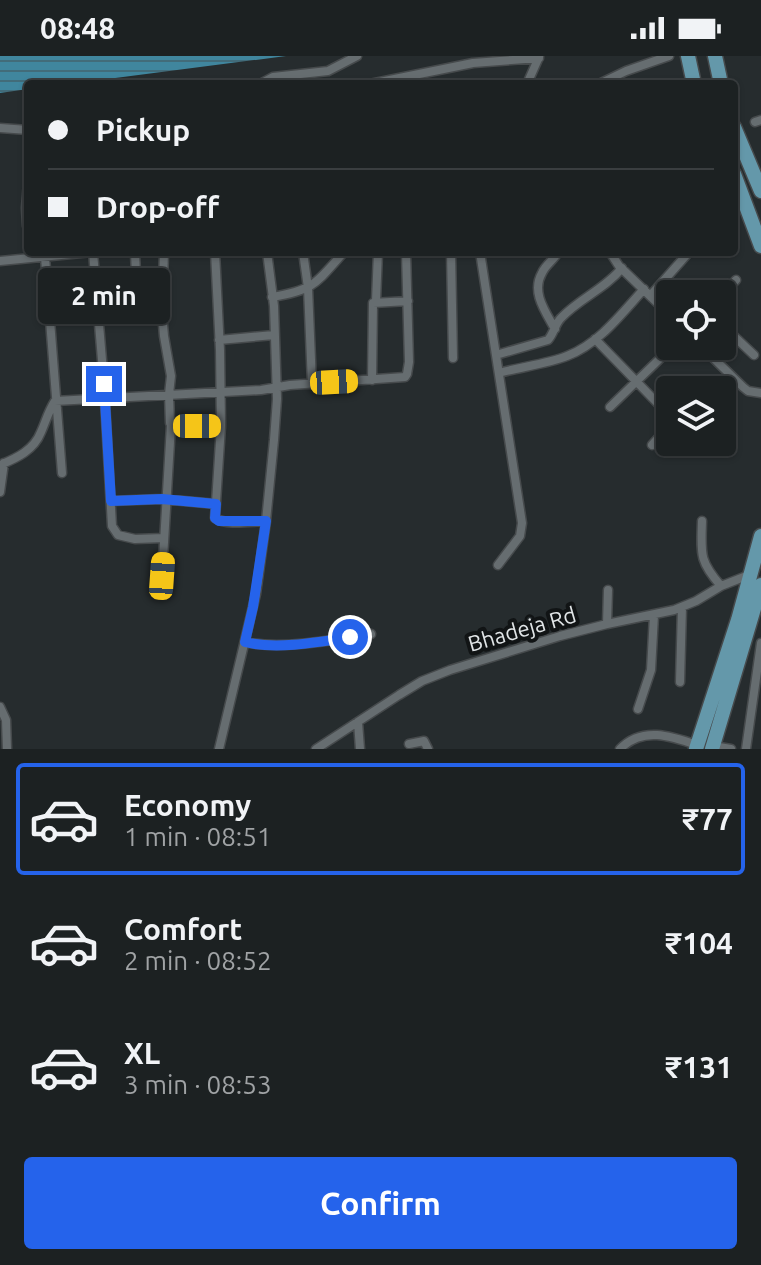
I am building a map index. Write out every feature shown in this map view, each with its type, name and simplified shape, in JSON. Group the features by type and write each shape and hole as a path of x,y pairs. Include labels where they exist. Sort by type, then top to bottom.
{"main road":[{"path":"688,56 693,80"},
{"path":"715,56 720,80"},
{"path":"738,136 761,191"},
{"path":"738,185 761,246"},
{"path":"705,747 756,580 761,536"}],"street":[{"path":"267,80 328,71 357,56"},
{"path":"607,80 669,56"},
{"path":"390,80 473,63 539,57 529,80"},
{"path":"0,128 24,130"},
{"path":"0,261 54,256"},
{"path":"92,256 112,526 118,535 135,539 164,538"},
{"path":"98,308 133,297 136,288 135,256"},
{"path":"162,576 171,425 171,376 162,313 164,256"},
{"path":"215,256 221,426 215,518 219,521 266,521"},
{"path":"219,749 253,607 266,521 276,419 274,335 267,256"},
{"path":"304,256 312,384"},
{"path":"272,297 314,285 340,256"},
{"path":"372,380 372,307 376,301 378,256"},
{"path":"55,401 261,390 399,378 407,374 409,362 406,256"},
{"path":"451,256 453,358"},
{"path":"481,256 522,528 520,536 498,565"},
{"path":"555,329 539,298 538,287 544,268 556,256"},
{"path":"613,256 656,301"},
{"path":"499,373 566,357 595,339 685,256"},
{"path":"45,257 62,473"},
{"path":"496,355 548,340 562,317 611,281 622,268"},
{"path":"376,301 408,301"},
{"path":"219,340 274,335"},
{"path":"736,338 754,355"},
{"path":"595,339 656,401"},
{"path":"610,407 659,360"},
{"path":"715,360 748,391 761,393"},
{"path":"0,492 2,464 34,444 55,401"},
{"path":"171,425 221,426"},
{"path":"652,445 656,441"},
{"path":"111,501 168,499 216,504"},
{"path":"702,521 705,566 721,586"},
{"name":"Bhadeja Rd","path":"316,749 422,681 450,670 550,639 682,607 721,586 756,580"},
{"path":"607,624 608,590"},
{"path":"680,682 682,607"},
{"path":"638,709 651,670 654,615"},
{"path":"245,642 277,645 371,634"},
{"path":"746,749 761,645"},
{"path":"0,707 6,720 7,749"},
{"path":"358,722 360,749"},
{"path":"620,749 633,738 643,735 731,749"},
{"path":"409,744 424,741 428,749"}],"water":[{"path":"0,56 286,56 100,80 24,80 24,90 0,93"}],"route":[{"path":"104,384 111,501 162,499 216,504 215,518 219,521 266,521 245,642 277,645 350,637"}]}
